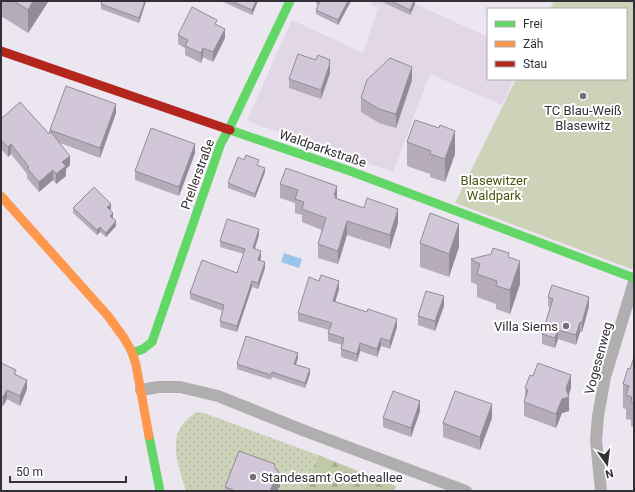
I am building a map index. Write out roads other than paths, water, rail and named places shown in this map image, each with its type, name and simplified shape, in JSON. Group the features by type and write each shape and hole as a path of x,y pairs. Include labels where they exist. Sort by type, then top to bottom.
{"street":[{"name":"Prellerstraße","path":"132,353 143,349 152,342 221,143 290,1"},
{"name":"Waldparkstraße","path":"1,51 350,171 478,218 634,280"},
{"path":"1,196 122,333 136,363 160,491"},
{"name":"Vogesenweg","path":"601,491 596,440 601,401 605,377 634,280"},
{"path":"141,390 159,387 180,387 218,396 305,431 466,491"}],"water":[{"path":"284,253 302,259 299,268 281,262"}],"place":[{"name":"TC Blau-Weiß Blasewitz","path":"583,96"},
{"name":"Villa Siems","path":"566,326"},
{"name":"Standesamt Goetheallee","path":"253,477"}],"park label":[{"name":"Blasewitzer Waldpark","path":"494,188"}]}
